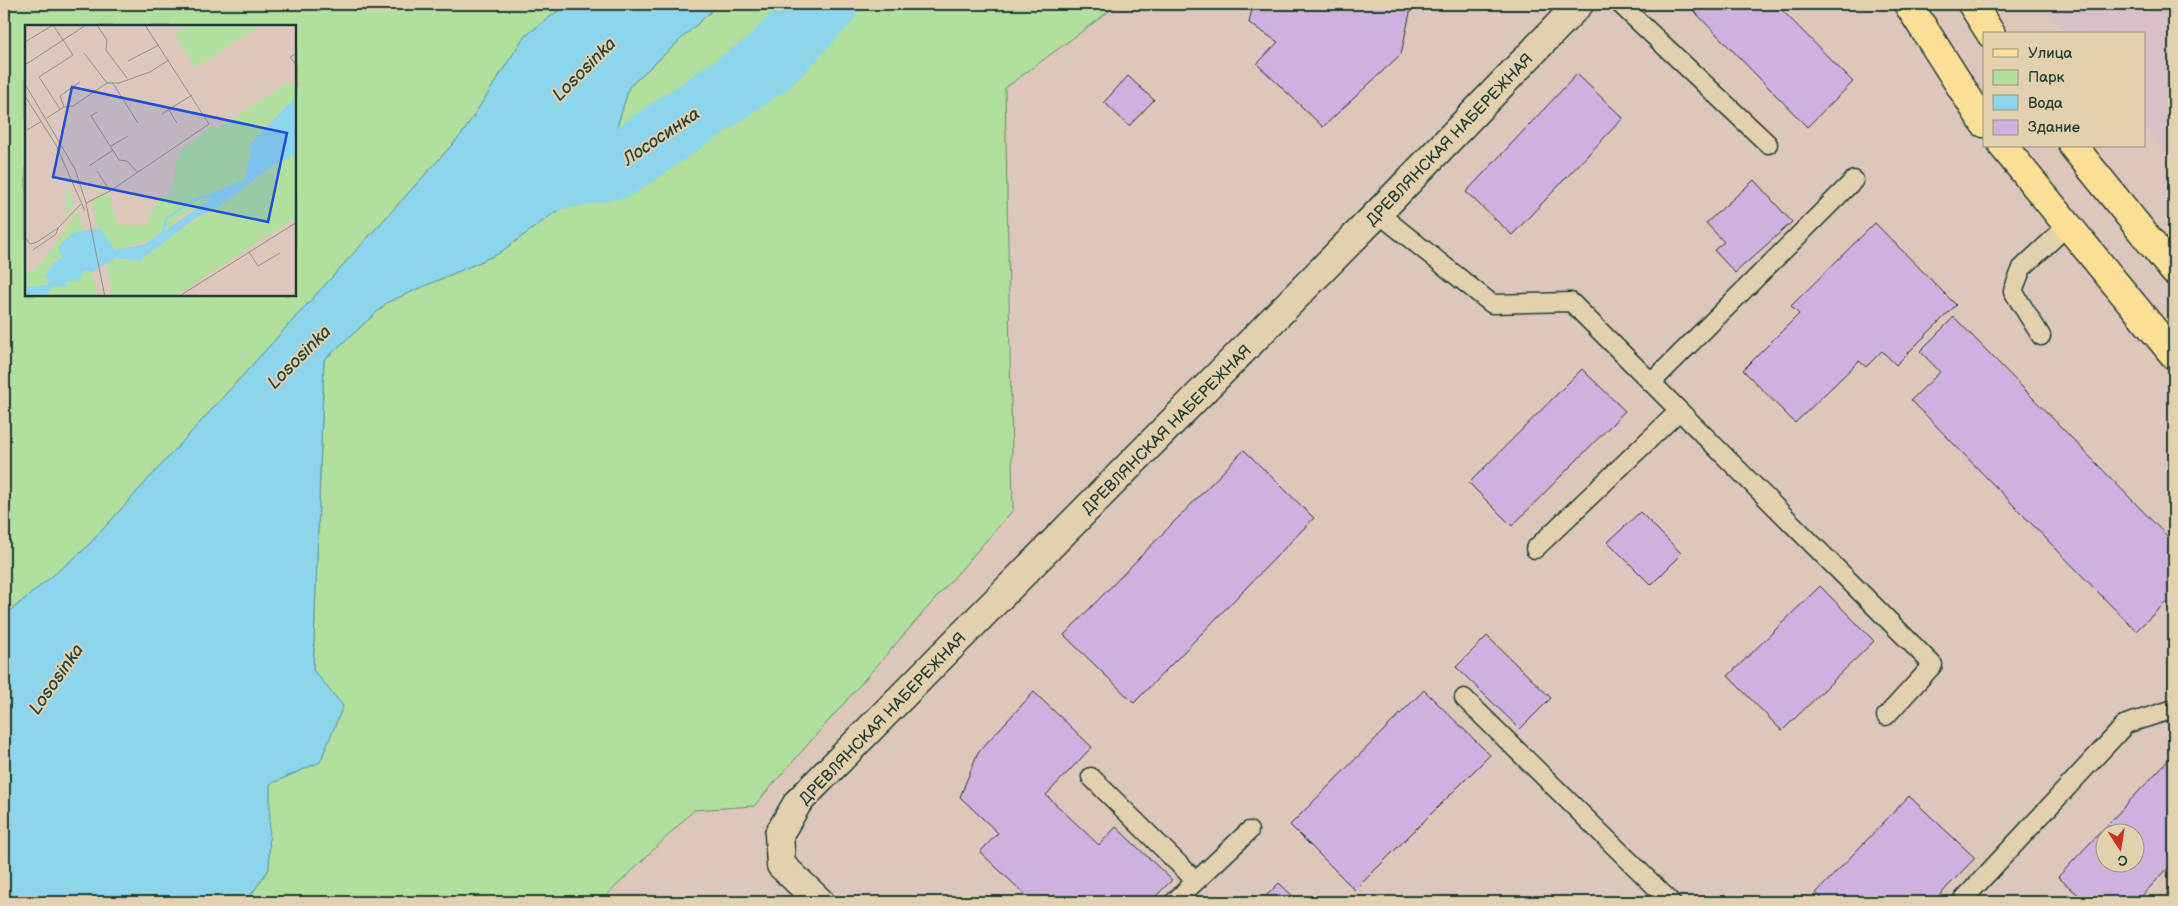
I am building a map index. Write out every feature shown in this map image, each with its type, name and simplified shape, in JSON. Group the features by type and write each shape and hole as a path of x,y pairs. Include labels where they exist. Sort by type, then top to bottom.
{"main road":[{"path":"1908,4 1983,121"},
{"path":"1972,4 1990,32"},
{"path":"2005,148 2174,354"},
{"path":"2075,148 2174,271"}],"street":[{"name":"ДРЕВЛЯНСКАЯ НАБЕРЕЖНАЯ","path":"820,902 782,865 779,834 798,802 1378,213 1579,4"}],"lane":[{"path":"1620,4 1768,144"},
{"path":"1651,383 1854,180"},
{"path":"1378,213 1492,304 1571,302 1933,666 1886,716"},
{"path":"2041,336 2013,291 2022,268 2067,226"},
{"path":"1536,549 1679,411"},
{"path":"1464,698 1671,902"},
{"path":"1961,902 2126,724 2174,709"},
{"path":"1091,777 1196,881"},
{"path":"1174,902 1248,831"}],"shaded area":[{"path":"2041,4 2174,4 2174,162 2146,129 2146,32 2063,32"}],"green space":[{"path":"4,4 567,4 524,37 462,134 85,549 4,616"},
{"path":"719,4 1116,4 1115,7 1005,88 1013,510 754,806 694,810 600,902 246,902 269,869 270,784 320,762 343,706 313,670 324,360 388,302 498,254 617,166 610,151 629,87"}],"water":[{"name":"Lososinka","path":"567,4 719,4 629,87 610,151 618,166 498,254 388,302 324,360 313,670 343,706 320,762 270,784 269,869 246,902 4,902 4,616 85,549 462,134 524,37"}],"building":[{"path":"1253,4 1412,4 1401,54 1323,127 1257,64 1278,42 1249,23"},
{"path":"1687,4 1776,4 1853,82 1807,127"},
{"path":"1577,74 1623,118 1512,235 1466,192"},
{"path":"1128,76 1154,100 1129,126 1104,102"},
{"path":"1754,180 1792,222 1735,273 1714,250 1724,242 1706,223"},
{"path":"1875,223 1956,305 1896,365 1882,351 1866,367 1859,361 1795,423 1743,370 1799,314 1791,306"},
{"path":"1954,317 2170,539 2174,535 2174,613 2165,603 2136,631 1911,400 1940,372 1920,351"},
{"path":"1582,369 1625,411 1512,526 1469,483"},
{"path":"1244,450 1314,518 1134,703 1064,635"},
{"path":"1640,512 1682,554 1651,585 1608,542"},
{"path":"1820,586 1874,641 1782,731 1728,676"},
{"path":"1487,636 1551,698 1520,729 1456,667"},
{"path":"1424,690 1490,755 1355,890 1290,825"},
{"path":"1034,692 1092,747 1046,795 1099,845 1116,827 1172,880 1150,902 1071,902 1065,896 1059,902 1033,902 980,852 998,833 960,797 978,752"},
{"path":"2174,754 2174,862 2136,902 2086,902 2058,877 2096,837 2096,874 2146,874 2146,824 2108,824"},
{"path":"1909,796 1975,858 1933,902 1826,902 1816,893"},
{"path":"1279,883 1299,902 1260,902"}],"waterway":[{"name":"Лососинка","path":"531,182 618,166 768,63 825,4"}]}
